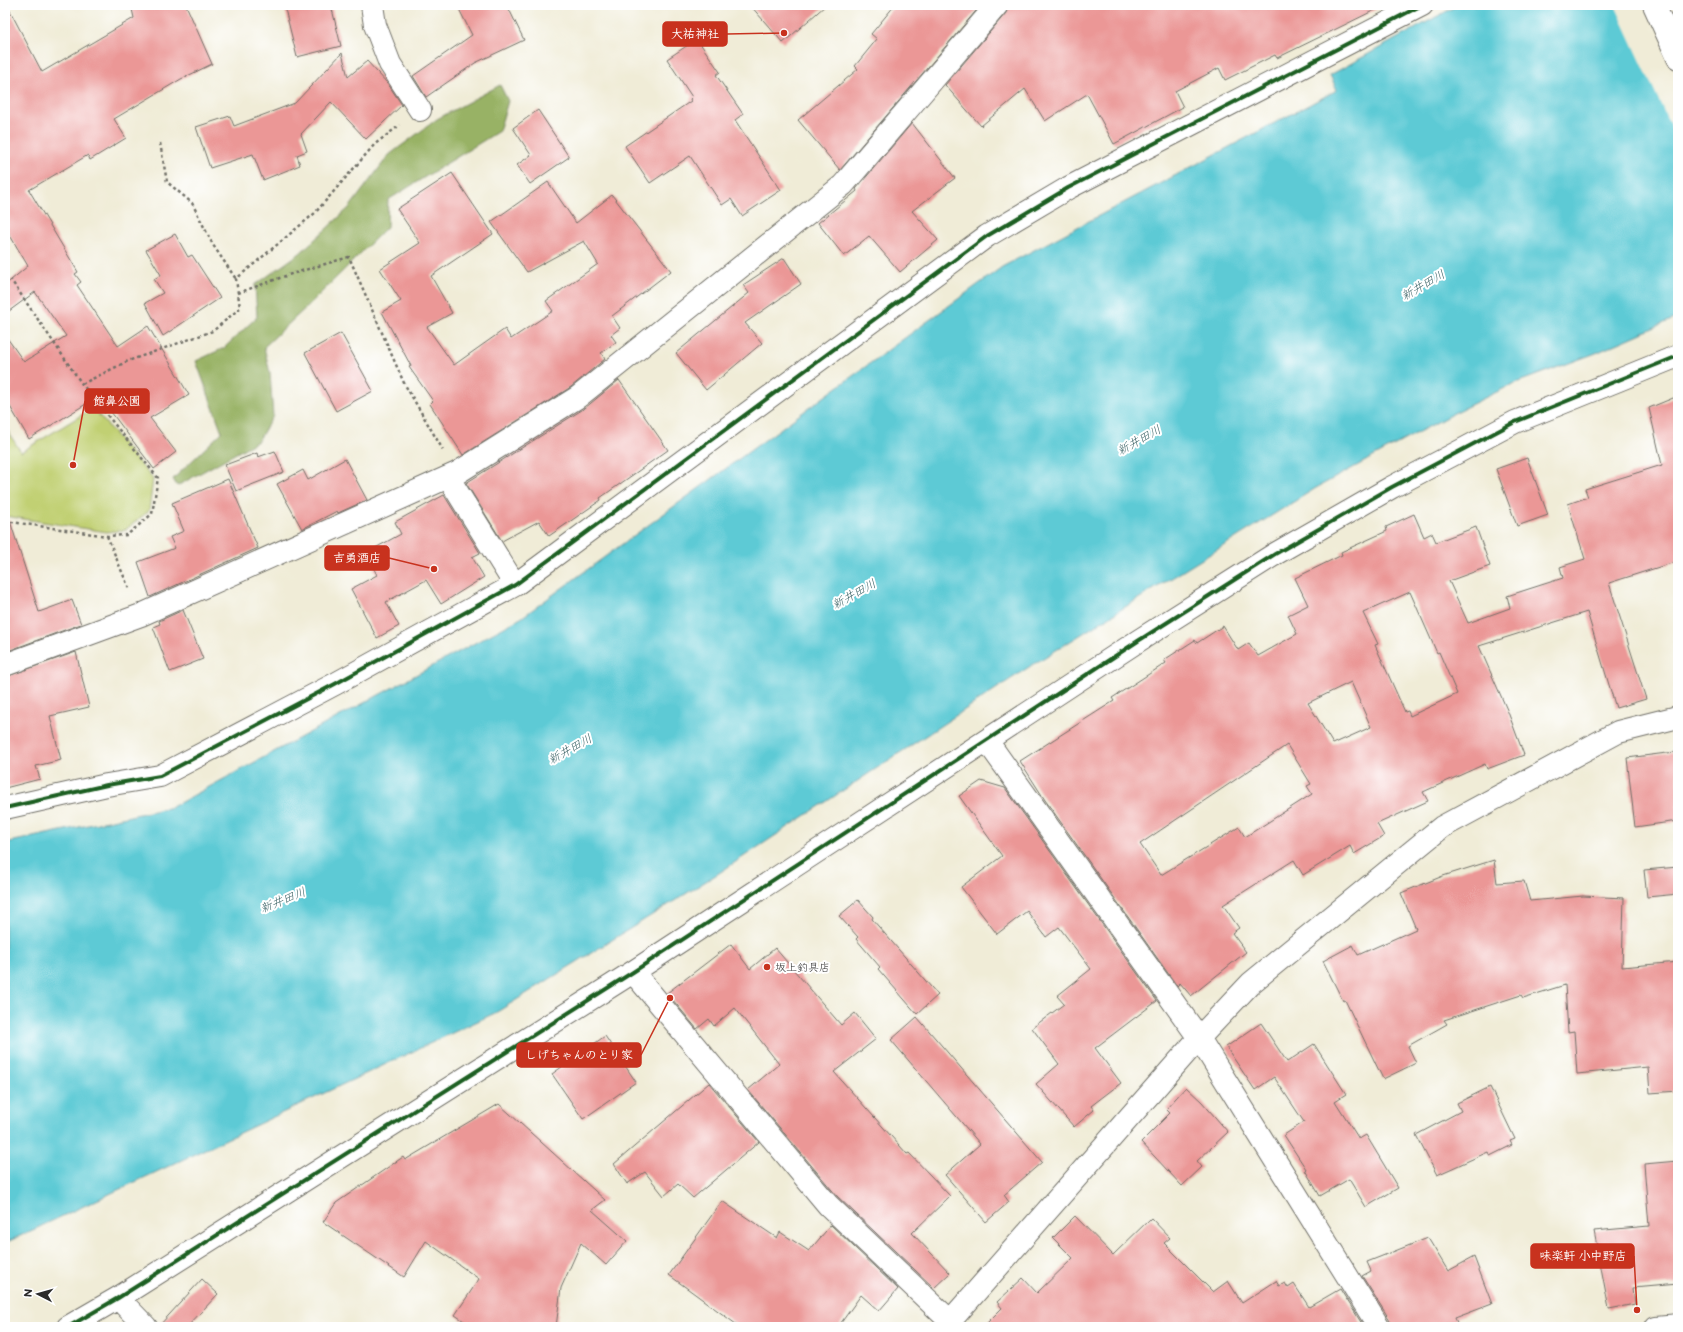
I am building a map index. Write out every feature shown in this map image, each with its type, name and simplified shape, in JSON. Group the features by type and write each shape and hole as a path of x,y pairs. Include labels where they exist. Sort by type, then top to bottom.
{"street":[{"path":"372,5 375,25 390,64 420,110"},
{"path":"5,665 140,615 452,475 578,397 843,185 997,5"},
{"path":"5,808 107,785 160,776 335,684 515,585 987,236 1068,188 1422,5"},
{"path":"1654,5 1678,58"},
{"path":"68,1327 118,1298 633,972 1138,641 1269,558 1392,487 1515,422 1678,356"},
{"path":"452,475 515,585"},
{"path":"633,972 828,1205 948,1324 1199,1038 1251,982 1442,827 1618,732 1678,717"},
{"path":"987,741 1199,1038 1379,1327"},
{"path":"118,1298 146,1327"},
{"path":"1656,1327 1678,1325"}],"path":[{"path":"236,279 315,214 375,144 420,110"},
{"path":"82,384 128,361 213,331 240,308 236,279 213,244 192,203 167,182 160,143"},
{"path":"238,293 288,275 349,257 404,383 452,475"},
{"path":"5,521 107,536 128,535 152,514 158,478 82,384 12,280"},
{"path":"5,510 10,521"},
{"path":"107,536 140,615"}],"green space":[{"path":"500,85 508,101 499,131 388,200 387,227 312,302 264,347 270,373 273,416 258,441 177,486 173,479 222,432 196,361 224,348 257,317 255,285 300,253 349,208 389,155 437,119"},
{"path":"93,408 153,479 149,511 125,530 107,532 5,516 5,427 21,452"}],"water":[{"name":"新井田川","path":"1458,5 1678,5 1678,317 1596,353 1513,384 1452,414 1316,488 1029,667 719,873 497,1012 5,1243 5,843 172,807 521,618 1002,267 1337,90 1330,75"}],"pier":[{"path":"1615,5 1678,5 1678,142"}],"building":[{"path":"5,5 7,5 42,72 134,18 131,5 186,5 212,64 181,79 114,119 126,138 90,160 88,155 29,190 78,272 75,274 81,282 77,285 118,346 148,326 189,395 150,418 176,452 154,469 99,396 29,439 5,398 5,335 24,362 66,336 35,292 5,314 5,285 28,266 5,227"},
{"path":"284,5 331,5 341,46 297,57"},
{"path":"457,5 507,5 524,40 475,63 426,97 413,76 472,35"},
{"path":"750,5 826,5 783,43"},
{"path":"895,5 981,5 840,170 798,120 858,69 855,66 877,39 871,34"},
{"path":"1009,5 1385,5 1277,58 1275,55 1225,80 1219,68 1175,91 1183,107 1114,144 1087,94 1045,121 1025,89 981,126 945,85 1006,13"},
{"path":"697,39 720,72 716,75 743,114 735,120 781,190 742,216 731,199 722,205 690,156 650,183 625,146 691,101 690,99 692,97 667,59"},
{"path":"342,53 348,77 367,61 388,84 402,105 366,139 331,102 301,134 307,151 297,155 300,165 263,180 253,154 210,168 196,127 230,116 234,126 295,103"},
{"path":"538,110 569,157 530,184 517,165 531,155 513,128"},
{"path":"912,123 955,178 912,211 938,240 900,272 869,236 844,256 818,223 857,191 856,189"},
{"path":"452,173 493,234 431,276 452,313 427,327 454,365 505,329 511,339 553,311 546,301 598,264 584,241 527,272 491,222 548,182 576,223 612,195 671,271 612,316 620,328 611,335 616,342 601,353 605,359 571,387 463,455 430,404 433,401 409,367 411,366 382,312 401,301 380,269 420,243 397,209"},
{"path":"175,234 188,257 192,255 220,298 163,336 145,303 163,293 154,279 161,275 146,250"},
{"path":"784,258 801,284 745,323 762,343 706,390 676,353 749,293 743,285"},
{"path":"341,333 373,391 336,411 305,353"},
{"path":"619,380 668,450 600,498 601,500 549,536 539,521 502,541 466,483 585,408"},
{"path":"1678,396 1678,561 1609,583 1646,699 1616,708 1587,612 1479,646 1508,712 1524,755 1487,769 1485,764 1423,792 1428,801 1377,824 1384,836 1354,854 1350,846 1303,875 1294,860 1223,905 1239,928 1232,933 1246,952 1191,996 1180,983 1177,986 1045,800 1020,761 1114,701 1112,698 1166,663 1164,660 1195,640 1197,643 1223,626 1238,650 1249,643 1258,656 1297,634 1288,615 1308,605 1295,578 1342,555 1341,552 1387,531 1386,527 1414,514 1424,537 1432,533 1436,542 1476,527 1490,566 1449,581 1468,623 1510,608 1507,596 1563,578 1560,567 1585,559 1568,504 1588,497 1585,489 1662,465 1649,408","holes":["1410,592 1437,653 1439,652 1457,694 1410,716 1408,711 1405,712 1375,645 1378,644 1363,613","1351,682 1371,727 1333,744 1308,703","1287,745 1311,784 1307,786 1312,794 1245,837 1239,827 1161,875 1140,844"]},
{"path":"275,451 284,472 236,491 225,465 257,453 258,457"},
{"path":"1527,458 1548,515 1517,526 1496,469"},
{"path":"345,459 367,500 338,513 337,511 302,529 277,484 303,470 308,480"},
{"path":"228,479 258,548 150,597 138,562 175,548 170,537 184,531 172,503"},
{"path":"444,495 480,553 472,557 484,577 441,604 426,580 386,602 399,626 377,638 351,589 377,575 366,553 401,534 395,522"},
{"path":"5,521 10,521 39,612 72,600 81,624 5,652"},
{"path":"183,610 203,659 170,672 153,627 160,624 159,621"},
{"path":"76,652 89,707 50,716 61,760 36,766 40,779 5,788 5,677"},
{"path":"1675,752 1678,771 1678,821 1635,827 1627,758"},
{"path":"981,781 1005,788 1157,1001 1095,1048 1121,1083 1091,1106 1094,1110 1074,1127 1036,1084 1059,1064 1032,1028 1064,1004 1057,996 1091,969 1059,927 1046,937 1027,911 997,934 961,887 1002,856 959,796"},
{"path":"1494,860 1497,883 1524,881 1530,901 1583,896 1624,898 1622,967 1678,962 1678,1091 1650,1093 1648,1067 1577,1074 1574,1031 1568,1032 1565,985 1523,998 1521,995 1444,1020 1447,1024 1408,1046 1416,1063 1383,1079 1345,1000 1343,1001 1323,961 1353,945 1358,955 1416,929 1401,893 1443,876"},
{"path":"1678,867 1678,894 1647,897 1644,870"},
{"path":"858,900 873,917 872,919 938,995 917,1014 878,969 880,967 856,939 858,937 839,916"},
{"path":"731,944 750,969 775,948 841,1025 855,1013 876,1039 834,1072 907,1154 909,1153 950,1196 912,1233 950,1273 934,1288 837,1196 748,1090 779,1064 735,1008 714,1026 709,1019 697,1029 667,993"},
{"path":"917,1017 1042,1162 1004,1195 1009,1202 986,1222 945,1175 980,1144 891,1040"},
{"path":"1261,1023 1287,1062 1314,1044 1346,1094 1335,1101 1359,1139 1366,1135 1398,1188 1366,1207 1349,1179 1320,1196 1305,1170 1306,1169 1284,1135 1304,1122 1274,1077 1255,1090 1226,1047"},
{"path":"605,1036 636,1082 583,1119 552,1074"},
{"path":"709,1083 759,1142 693,1198 678,1184 664,1196 645,1172 627,1184 614,1164"},
{"path":"1186,1087 1202,1102 1228,1132 1197,1161 1202,1167 1182,1186 1141,1142 1170,1113 1166,1109"},
{"path":"1490,1087 1515,1139 1510,1141 1512,1145 1490,1156 1488,1152 1437,1175 1416,1135 1461,1111 1457,1103"},
{"path":"499,1104 605,1200 592,1210 627,1241 606,1265 581,1243 561,1288 556,1327 473,1327 455,1315 479,1279 426,1241 404,1277 323,1222 336,1203 403,1157 405,1160"},
{"path":"1678,1161 1678,1284 1633,1288 1635,1304 1609,1309 1594,1231 1649,1226 1644,1164"},
{"path":"722,1201 777,1238 780,1232 809,1251 831,1225 898,1289 879,1311 861,1295 838,1327 740,1327 669,1275"},
{"path":"1075,1216 1113,1255 1151,1218 1170,1238 1164,1243 1213,1292 1228,1281 1242,1303 1276,1281 1279,1286 1285,1283 1288,1288 1294,1284 1309,1307 1340,1289 1364,1327 983,1327 1002,1308 997,1302 1023,1278 1037,1293 1073,1258 1053,1238"},
{"path":"1428,1238 1448,1271 1474,1257 1492,1304 1455,1318 1459,1327 1391,1327 1390,1320 1362,1276 1371,1271 1367,1262"},
{"path":"202,1279 218,1294 187,1327 158,1327"}],"cycle path":[{"path":"5,808 107,785 160,776 335,684 515,585 987,236 1068,188 1422,5"},
{"path":"68,1327 118,1298 633,972 1138,641 1275,554 1392,487 1515,422 1678,356"}],"place":[{"name":"大祐神社","path":"784,33"},
{"name":"館鼻公園","path":"73,465"},
{"name":"吉勇酒店","path":"434,569"},
{"name":"坂上釣具店","path":"767,967"},
{"name":"しげちゃんのとり家","path":"670,998"},
{"name":"味楽軒 小中野店","path":"1637,1310"}]}
